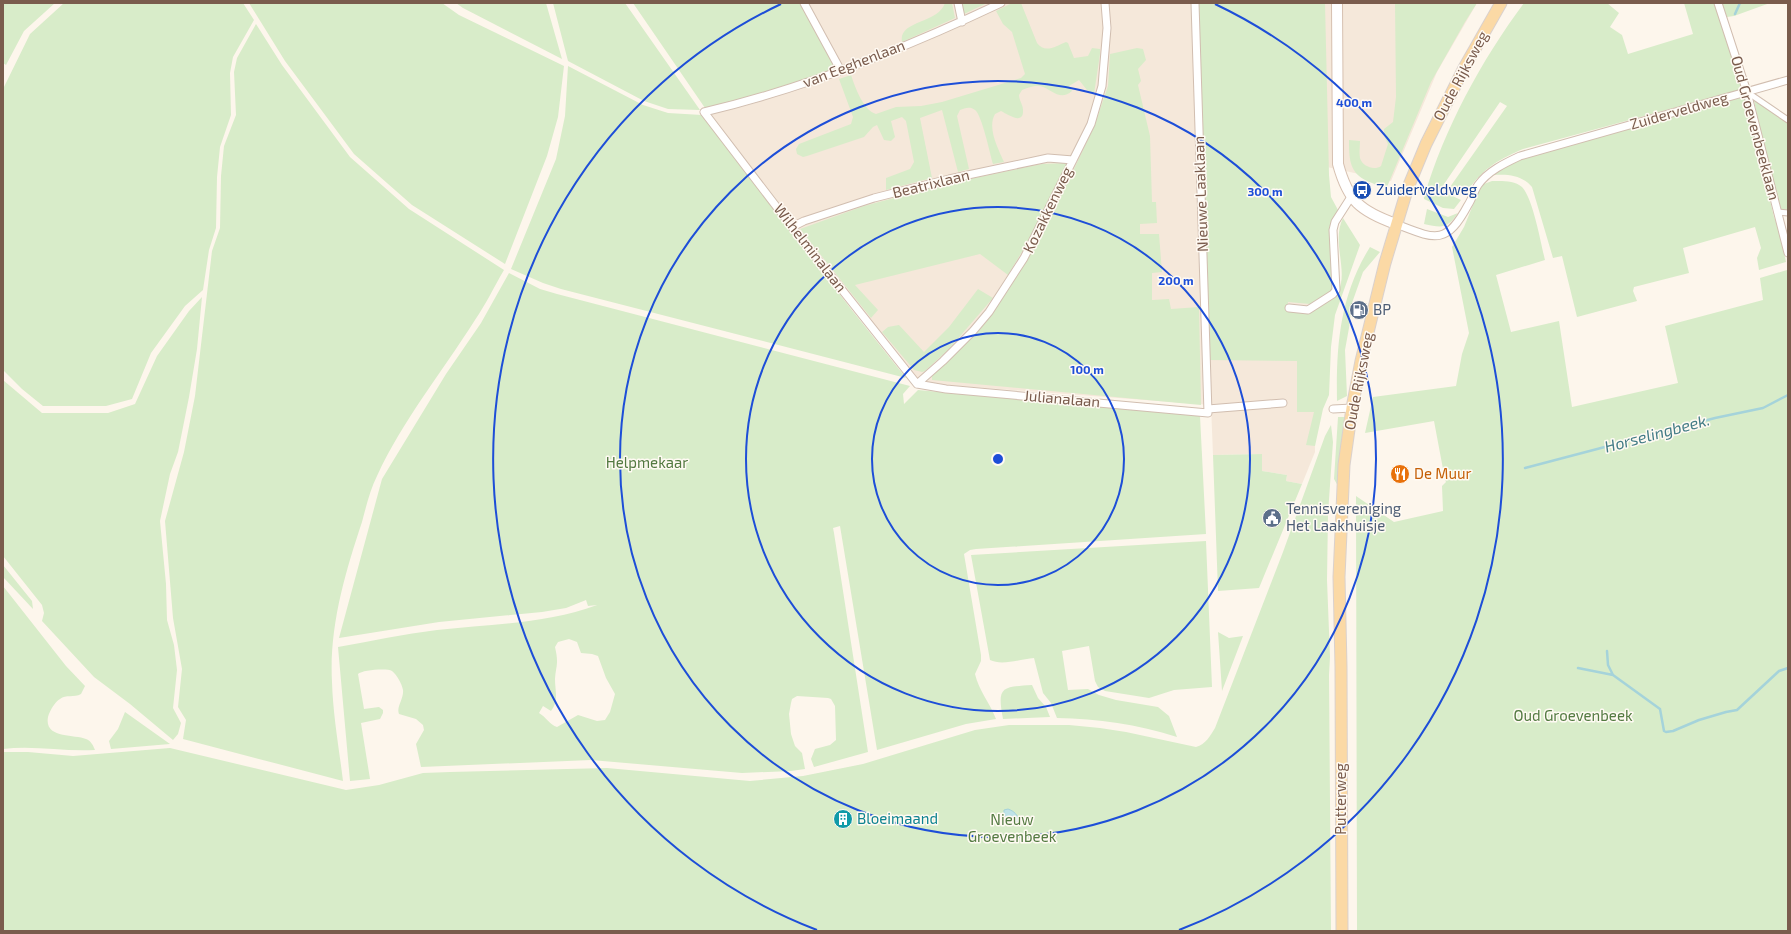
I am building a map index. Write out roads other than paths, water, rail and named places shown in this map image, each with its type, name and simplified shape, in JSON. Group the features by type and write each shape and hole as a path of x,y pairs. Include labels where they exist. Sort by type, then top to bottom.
{"main road":[{"path":"1337,3 1338,164 1344,186 1351,197 1361,207 1373,215 1396,224"},
{"name":"Oude Rijksweg","path":"1341,667 1339,577 1341,511 1344,465 1360,361 1396,224 1426,144 1464,68 1501,3"},
{"name":"Putterweg","path":"1341,667 1342,931"}],"street":[{"path":"804,3 841,71"},
{"path":"958,3 962,22"},
{"name":"van Eeghenlaan","path":"704,112 751,101 841,71 962,22 1001,3"},
{"name":"Kozakkenweg","path":"917,384 973,331 989,312 1024,258 1091,124 1102,86 1107,28 1106,3"},
{"name":"Nieuwe Laaklaan","path":"1195,3 1208,411"},
{"name":"Oud Groevenbeeklaan","path":"1718,3 1747,92 1777,212 1783,227 1788,253"},
{"name":"Zuiderveldweg","path":"1396,224 1422,233 1435,236 1443,235 1450,231 1460,220 1478,185 1499,166 1520,156 1788,80"},
{"path":"1747,92 1788,120"},
{"name":"Wilhelminalaan","path":"704,112 792,227 917,384"},
{"name":"Beatrixlaan","path":"792,227 804,221 874,198 949,179 1048,158 1073,160"},
{"path":"1289,308 1308,310 1333,294 1336,290 1333,230 1335,222 1351,197"},
{"path":"1777,212 1788,213"},
{"name":"Julianalaan","path":"917,384 946,389 1208,411"},
{"path":"1208,411 1283,403"},
{"path":"1333,409 1352,408"}],"water":[{"path":"1008,809 1018,817 1019,821 1014,825 1010,824 1004,816 1004,810"}],"waterway":[{"path":"1735,14 1740,3"},
{"name":"Horselingbeek.","path":"1525,468 1715,418 1763,408 1788,395"},
{"path":"1607,651 1608,665 1613,675"},
{"path":"1578,668 1613,675 1660,709 1664,731 1666,732 1673,731 1699,720 1737,710 1779,671 1788,668"}],"place":[{"name":"Zuiderveldweg","path":"1362,190"},
{"name":"BP","path":"1359,310"},
{"name":"De Muur","path":"1400,474"},
{"name":"Tennisvereniging Het Laakhuisje","path":"1272,518"},
{"name":"Bloeimaand","path":"843,819"}],"park label":[{"name":"Helpmekaar","path":"647,463"},
{"name":"Oud Groevenbeek","path":"1573,716"},
{"name":"Nieuw Groevenbeek","path":"1012,828"}]}
